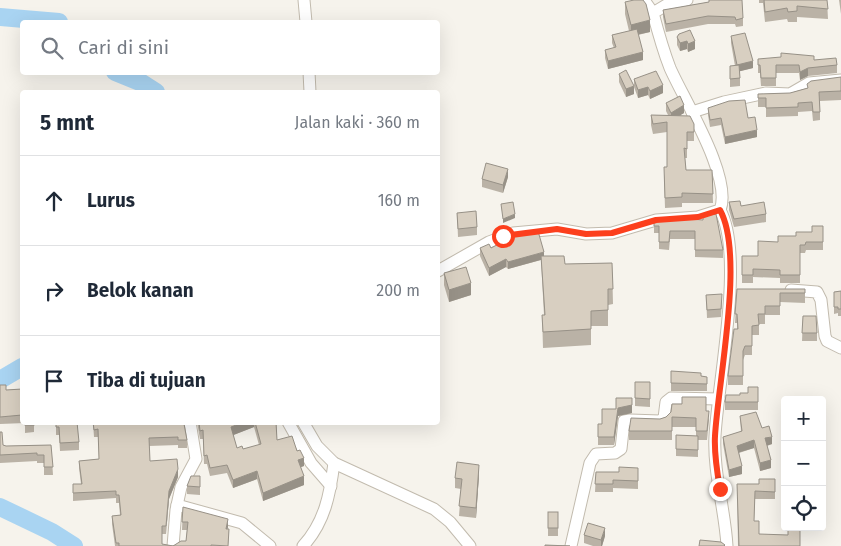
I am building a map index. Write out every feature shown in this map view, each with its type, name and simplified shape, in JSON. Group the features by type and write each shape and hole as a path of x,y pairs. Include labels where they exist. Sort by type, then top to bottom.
{"street":[{"path":"304,0 306,20"},
{"path":"644,0 653,13 670,66 718,173 722,197 720,210 729,234 734,291 718,400 715,438 716,463 728,546"},
{"path":"653,13 668,4 687,0"},
{"path":"309,75 310,90"},
{"path":"692,112 758,95 790,94 809,83 841,80"},
{"path":"440,269 497,238 514,233 557,229 586,234 606,234 656,220 698,217 720,210"},
{"path":"779,290 817,292 821,300 827,341 841,348"},
{"path":"572,546 590,463 596,454 620,451 624,421 662,420 666,402 671,398 718,400"},
{"path":"173,546 176,505 184,480 196,458 190,425"},
{"path":"290,425 311,463 331,486"},
{"path":"305,425 317,446 334,463 434,509 450,522 470,546"},
{"path":"304,546 321,521 331,486 334,463"},
{"path":"176,505 242,523 270,546"}],"building":[{"path":"643,0 646,4 650,20 631,25 625,2"},
{"path":"709,0 742,0 743,18 736,20 735,17 708,16 666,24 663,10 709,2"},
{"path":"764,0 827,0 828,9 797,6 797,11 788,12 787,8 765,12"},
{"path":"637,29 643,52 608,61 605,50 616,47 612,35"},
{"path":"690,30 695,41 688,44 687,41 680,43 677,37 679,34"},
{"path":"745,33 753,61 737,65 731,36"},
{"path":"781,53 814,56 814,60 836,58 837,65 808,68 800,72 799,65 776,65 776,78 761,78 758,59 781,57"},
{"path":"739,65 740,78 730,79 730,66"},
{"path":"626,70 634,86 626,89 619,74"},
{"path":"656,71 663,85 650,91 648,87 638,90 634,79"},
{"path":"841,77 841,91 819,92 820,112 813,112 812,102 798,103 798,107 766,108 766,98 758,98 758,94 790,93 808,88 807,84 811,81"},
{"path":"680,96 684,105 671,113 666,103"},
{"path":"745,100 748,118 755,117 757,130 725,137 721,118 710,120 708,108 729,101"},
{"path":"651,115 690,116 694,124 694,132 687,132 687,149 684,148 686,170 712,170 713,194 682,193 682,197 665,198 664,167 667,167 667,122 653,124"},
{"path":"486,163 508,169 503,185 482,179"},
{"path":"740,201 741,206 764,202 766,214 734,219 729,202"},
{"path":"513,202 515,214 503,219 501,204"},
{"path":"476,211 477,227 458,229 457,213"},
{"path":"716,214 723,250 695,250 695,231 670,231 669,242 659,242 659,226 654,226 654,221 680,218 703,220 703,216"},
{"path":"812,226 823,226 823,242 806,242 805,245 800,245 800,275 780,275 780,270 753,269 753,275 742,275 742,256 758,256 758,241 778,242 778,236 796,236 796,232 812,232"},
{"path":"538,231 544,252 508,262 506,259 489,268 480,248 489,244 491,248 520,233"},
{"path":"541,256 564,256 565,264 612,263 613,289 608,289 608,310 591,311 591,329 543,332 542,315 545,315"},
{"path":"466,267 471,283 449,290 444,273"},
{"path":"737,289 805,289 805,293 780,293 780,306 765,306 765,314 758,314 759,325 752,326 752,346 745,346 743,351 743,376 728,376 734,329 738,329 737,314 735,314"},
{"path":"841,291 841,309 838,309 838,307 834,307 834,292"},
{"path":"722,294 721,309 707,310 706,295"},
{"path":"803,316 816,316 817,333 802,333"},
{"path":"671,371 701,373 701,376 707,377 707,384 671,383"},
{"path":"635,382 650,382 650,399 635,398"},
{"path":"0,385 6,385 6,390 20,389 20,415 0,417"},
{"path":"748,387 758,387 758,402 725,402 726,395 748,393"},
{"path":"682,397 706,397 706,411 709,411 707,431 696,431 696,418 672,417 672,431 629,431 631,418 660,419 666,417 671,412 672,404 682,404"},
{"path":"616,398 632,398 632,405 618,408 614,437 598,437 598,424 602,424 602,409 616,409"},
{"path":"756,412 762,428 769,426 772,437 765,438 771,460 760,463 754,440 737,446 742,466 729,470 723,437 742,431 740,416"},
{"path":"56,425 77,425 79,442 60,443 59,427 56,427"},
{"path":"93,425 184,425 187,440 178,440 178,437 149,438 150,461 177,459 178,469 169,491 166,526 162,526 162,544 173,546 119,546 119,543 116,543 112,516 121,515 119,495 116,495 116,491 73,493 73,484 82,484 79,461 99,459 98,429 94,430"},
{"path":"199,425 236,425 231,427 237,448 242,446 243,449 261,444 256,425 276,425 277,440 292,436 297,451 300,450 304,458 298,460 304,476 263,493 257,471 233,480 227,465 210,468 207,455 204,456 203,430 200,431"},
{"path":"0,432 2,432 3,445 6,446 51,445 53,467 44,467 44,455 37,455 37,453 0,455"},
{"path":"676,435 698,436 698,450 676,449"},
{"path":"457,462 479,465 476,508 459,506 462,479 455,478"},
{"path":"619,467 638,468 638,481 613,480 613,484 595,484 596,472 619,472"},
{"path":"191,476 200,476 200,487 187,486"},
{"path":"759,479 775,479 775,492 755,491 754,521 759,521 759,534 788,535 788,531 800,531 800,546 739,546 737,484 759,484"},
{"path":"183,507 228,519 226,529 229,529 228,546 173,546 181,541 186,541 188,522 182,522"},
{"path":"548,512 558,512 558,528 548,528"},
{"path":"588,523 605,528 601,540 584,535"},
{"path":"700,540 721,542 725,545 699,546"}],"waterway":[{"path":"0,17 35,20"},
{"path":"122,75 153,90"},
{"path":"0,380 20,368"},
{"path":"0,507 52,532 74,546"}],"route":[{"path":"503,236 535,230 557,229 586,234 612,233 656,220 698,217 720,210 729,234 729,291 715,438 720,489"}]}
